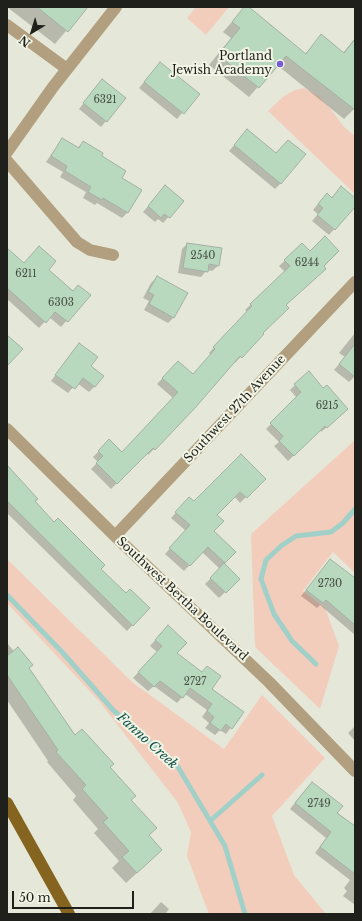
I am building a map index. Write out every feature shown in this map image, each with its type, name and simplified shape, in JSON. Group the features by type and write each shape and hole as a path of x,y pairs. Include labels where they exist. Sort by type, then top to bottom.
{"main road":[{"path":"7,803 70,914"}],"street":[{"path":"7,152 34,112 116,7"},
{"path":"7,25 67,69"},
{"path":"7,161 77,242 90,250 113,255"},
{"name":"Southwest 27th Avenue","path":"115,536 355,282"},
{"name":"Southwest Bertha Boulevard","path":"7,429 115,536 269,682 355,771"}],"shaded area":[{"path":"196,7 229,7 206,35 187,18"},
{"path":"304,88 318,96 330,108 344,127 355,136 355,194 268,111 284,96 295,90"},
{"path":"355,440 355,573 333,552 303,591 325,608 339,646 320,709 255,647 251,534"},
{"path":"7,559 132,682 224,749 262,695 325,758 272,816 294,875 326,914 209,914 187,856 191,832 178,803 99,701 7,603"}],"building":[{"path":"37,7 88,7 68,32"},
{"path":"244,7 249,7 306,54 321,34 344,53 355,39 355,110 286,56 259,88 218,55 240,28 232,22"},
{"path":"160,62 200,94 184,114 144,82"},
{"path":"102,79 126,98 107,122 83,103"},
{"path":"247,129 276,153 288,140 306,154 281,184 234,145"},
{"path":"62,138 79,148 83,141 103,153 102,156 126,171 122,178 142,190 128,213 103,198 102,200 88,192 91,187 65,171 67,166 51,156"},
{"path":"165,185 184,201 170,218 164,214 161,218 148,206"},
{"path":"341,186 355,198 355,207 335,230 317,215 323,208 318,204 327,193 332,198"},
{"path":"325,236 339,251 324,266 326,269 286,305 289,308 263,333 264,334 242,358 240,356 195,408 155,450 153,448 117,484 96,463 103,456 98,451 109,439 122,452 178,392 162,378 178,361 193,374 215,349 213,347 252,306 250,304 290,266 284,260 302,243 310,251"},
{"path":"187,243 222,248 219,266 209,264 208,272 183,268"},
{"path":"39,246 56,261 49,270 73,291 78,285 91,295 68,322 55,312 46,323 7,288 7,248 24,263"},
{"path":"157,276 188,293 174,318 149,304 154,295 148,292"},
{"path":"7,335 23,349 7,366"},
{"path":"79,343 98,357 91,366 104,376 95,387 83,378 75,389 55,375"},
{"path":"355,344 355,377 339,364"},
{"path":"309,371 323,388 327,385 348,409 327,428 325,426 294,456 279,441 283,436 270,423 301,392 294,384"},
{"path":"241,454 266,479 247,498 240,492 217,515 224,521 214,531 236,552 225,563 208,547 190,566 169,548 190,525 175,512 189,497 194,501"},
{"path":"7,465 38,499 35,501 54,522 58,518 105,565 101,569 126,593 130,589 150,608 133,626 7,501"},
{"path":"330,559 355,578 355,625 326,600 323,603 306,590"},
{"path":"224,563 240,579 226,593 210,578"},
{"path":"168,625 187,643 177,653 202,672 207,666 221,676 212,689 244,712 232,729 226,724 221,731 210,723 214,717 207,711 212,704 190,688 183,698 160,681 154,687 138,672 162,646 155,640"},
{"path":"18,647 33,665 29,668 75,735 82,729 114,764 110,767 136,796 131,800 157,828 149,835 162,850 137,873 122,857 129,851 103,822 108,818 82,789 86,785 56,752 58,750 7,675 7,656"},
{"path":"312,782 343,806 337,813 355,826 355,874 320,847 331,832 295,803"}],"waterway":[{"path":"316,664 292,641 274,614 261,579 266,560 281,546 296,536 331,532 343,523 355,509"},
{"name":"Fanno Creek","path":"7,595 63,653 113,710 178,767 225,846 245,914"},
{"path":"210,821 262,775"}],"place":[{"name":"Portland Jewish Academy","path":"280,64"}]}
